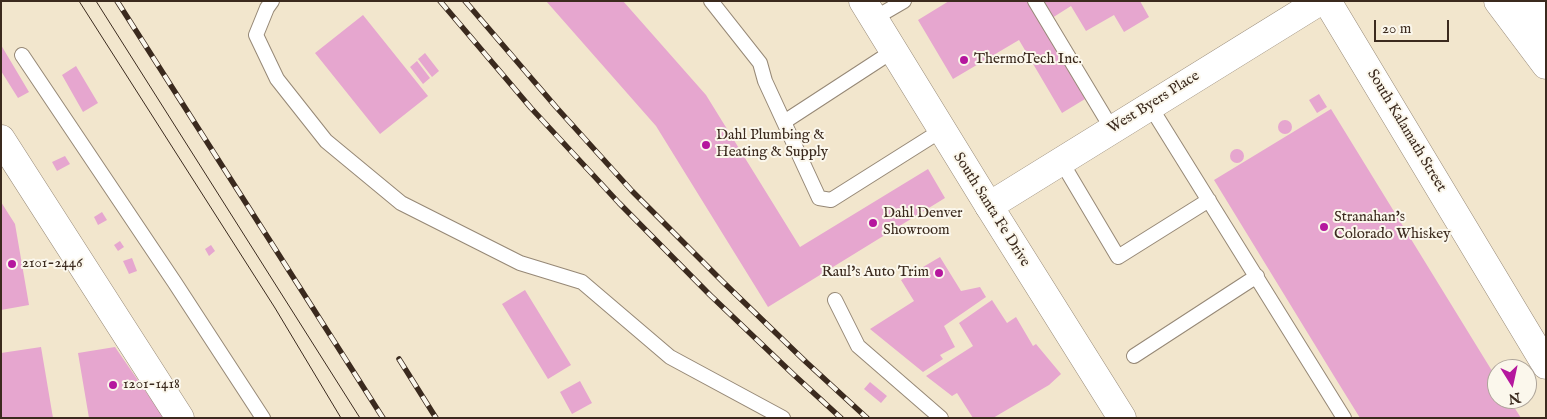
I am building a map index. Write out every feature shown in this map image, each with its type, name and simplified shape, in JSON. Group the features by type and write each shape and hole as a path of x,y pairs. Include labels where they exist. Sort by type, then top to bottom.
{"main road":[{"name":"West Byers Place","path":"989,206 1320,1"},
{"name":"South Kalamath Street","path":"1327,1 1546,364"},
{"path":"1498,1 1546,65"},
{"path":"1528,1 1546,27"},
{"name":"South Santa Fe Drive","path":"868,10 1122,418"},
{"path":"1,139 180,418"}],"lane":[{"path":"272,1 267,8 256,36 277,78 326,141 400,203 520,263 582,282 670,357 783,418"},
{"path":"711,1 760,63 765,81 819,198 832,200 942,130"},
{"path":"868,10 904,1"},
{"path":"1035,1 1112,129"},
{"path":"784,122 893,51"},
{"path":"22,55 263,418"},
{"path":"1150,106 1344,418"},
{"path":"1061,161 1118,257 1209,200"},
{"path":"1134,356 1256,276"},
{"path":"835,300 858,346 941,418"}],"building":[{"path":"546,1 623,1 706,95 800,247 928,169 945,198 768,307 656,126"},
{"name":"ThermoTech Inc.","path":"949,1 1027,1 1085,99 1062,113 1019,40 953,79 918,20"},
{"path":"1042,1 1140,1 1149,17 1124,32 1114,15 1086,31 1071,6 1052,18"},
{"path":"363,15 428,96 380,134 315,53"},
{"path":"1,45 29,92 18,98 1,71"},
{"path":"425,53 439,71 432,77 418,59"},
{"path":"417,61 430,78 423,84 410,67"},
{"path":"76,66 98,103 83,112 62,75"},
{"path":"1319,94 1327,107 1317,113 1309,100"},
{"name":"Stranahan's Colorado Whiskey","path":"1331,109 1487,363 1487,409 1515,409 1521,418 1360,418 1214,180"},
{"path":"1285,120 1290,122 1292,127 1290,132 1285,134 1280,132 1278,127 1280,122"},
{"path":"1237,149 1242,151 1244,156 1242,161 1237,163 1232,161 1230,156 1232,151"},
{"path":"65,156 70,164 57,171 52,162"},
{"name":"2101-2446","path":"1,202 15,224 29,305 1,310"},
{"path":"102,212 107,220 98,225 94,217"},
{"path":"120,241 124,247 118,251 114,245"},
{"path":"211,245 215,251 209,256 205,249"},
{"path":"940,257 961,291 980,287 986,297 944,326 955,347 940,355 943,359 923,372 870,329 914,301 901,280"},
{"path":"132,258 137,271 129,274 123,261"},
{"path":"525,290 571,365 548,379 502,304"},
{"path":"992,300 1007,323 1016,317 1033,346 1036,344 1061,374 1049,385 993,418 973,418 957,393 952,396 926,376 973,346 959,323"},
{"path":"41,347 53,418 1,418 1,353"},
{"name":"1201-1418","path":"115,347 164,418 89,418 78,353"},
{"path":"580,381 592,403 572,414 560,392"},
{"path":"870,382 887,396 881,403 864,389"}],"tram line":[{"path":"79,1 275,308 341,418"},
{"path":"96,1 360,418"}],"railway":[{"path":"117,1 383,418"},
{"path":"440,1 531,108 619,203 710,295 841,418"},
{"path":"465,1 556,107 632,191 723,282 867,418"},
{"path":"399,359 436,418"}],"place":[{"name":"ThermoTech Inc.","path":"964,60"},
{"name":"Dahl Plumbing & Heating & Supply","path":"706,145"},
{"name":"Dahl Denver Showroom","path":"873,223"},
{"name":"Stranahan's Colorado Whiskey","path":"1324,227"},
{"name":"2101-2446","path":"12,264"},
{"name":"Raul's Auto Trim","path":"939,273"},
{"name":"1201-1418","path":"113,385"}]}
